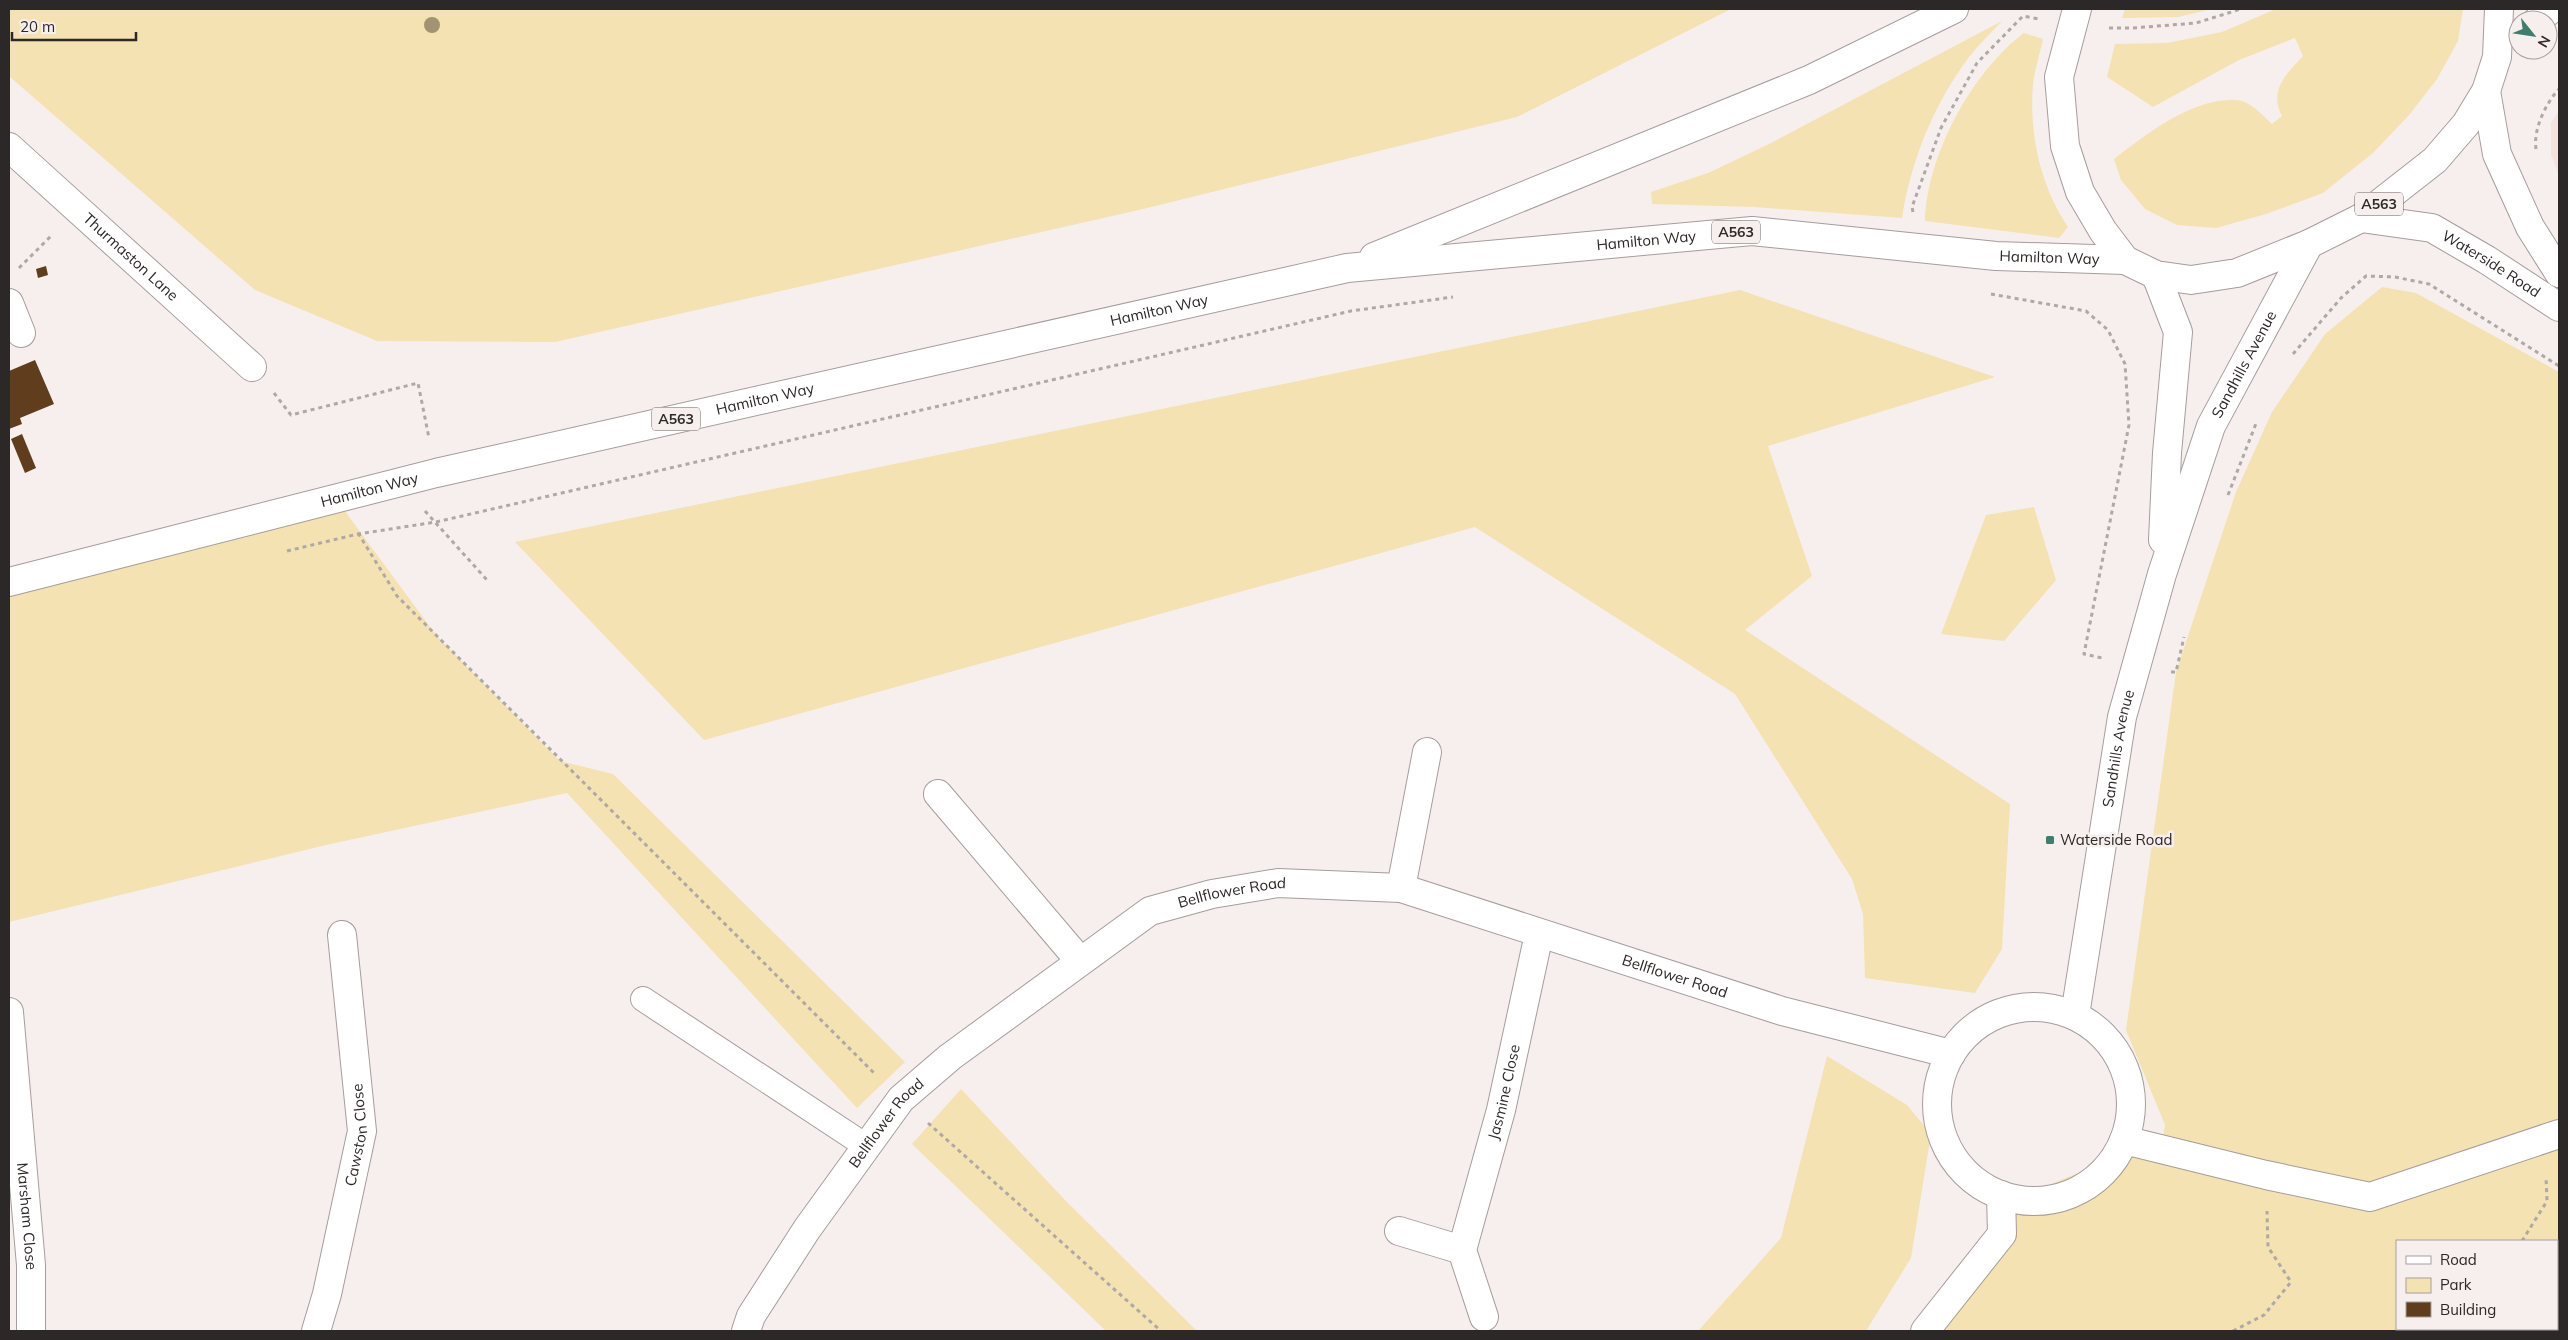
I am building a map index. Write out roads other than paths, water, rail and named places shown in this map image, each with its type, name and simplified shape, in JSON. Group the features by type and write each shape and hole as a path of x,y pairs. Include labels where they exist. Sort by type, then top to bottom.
{"main road":[{"name":"Hamilton Way","path":"1347,268 1809,80 1954,9"},
{"name":"A563","path":"2077,9 2059,77 2065,146 2080,192 2103,231 2125,260 2156,275 2191,280 2237,272 2309,244 2361,218 2435,160 2466,124 2486,91 2496,57 2499,9"},
{"path":"2496,57 2508,47"},
{"name":"Waterside Road","path":"2486,91 2497,154 2530,227 2559,273"},
{"name":"Thurmaston Lane","path":"9,147 252,367"},
{"name":"Waterside Road","path":"2361,218 2432,228 2487,260 2559,308"},
{"name":"Hamilton Way","path":"9,582 396,482 1347,268 1752,231 1996,256 2125,260"},
{"name":"Sandhills Avenue","path":"2075,1015 2122,717 2162,574 2211,426 2309,244"},
{"name":"Sandhills Avenue","path":"2156,275 2178,332 2167,453 2162,574"},
{"path":"9,303 22,333"},
{"path":"1401,888 1427,752"},
{"path":"938,794 1080,961"},
{"name":"Bellflower Road","path":"746,1331 751,1316 806,1229 901,1099 950,1057 1150,911 1212,894 1278,883 1401,888 1782,1011 1951,1054"},
{"name":"Jasmine Close","path":"1462,1250 1502,1110 1539,934"},
{"name":"Cawston Close","path":"316,1331 327,1294 362,1131 342,935"},
{"path":"2048,1007 2075,1015 2100,1031 2118,1054 2129,1082 2131,1111 2124,1140 2112,1163 2092,1182 2069,1195 2042,1201 2015,1199 2001,1195 1976,1182 1956,1162 1943,1137 1938,1109 1940,1080 1951,1054 1968,1032 1992,1016 2020,1008 2048,1007"},
{"name":"Marsham Close","path":"9,1012 31,1265 31,1331"},
{"path":"2124,1140 2266,1175 2370,1197 2553,1136"},
{"path":"1926,1331 2002,1234 2001,1195"},
{"path":"1400,1231 1462,1250 1487,1324"}],"lane":[{"path":"643,999 866,1146"}],"place":[{"name":"Waterside Road","path":"2050,840"}]}
